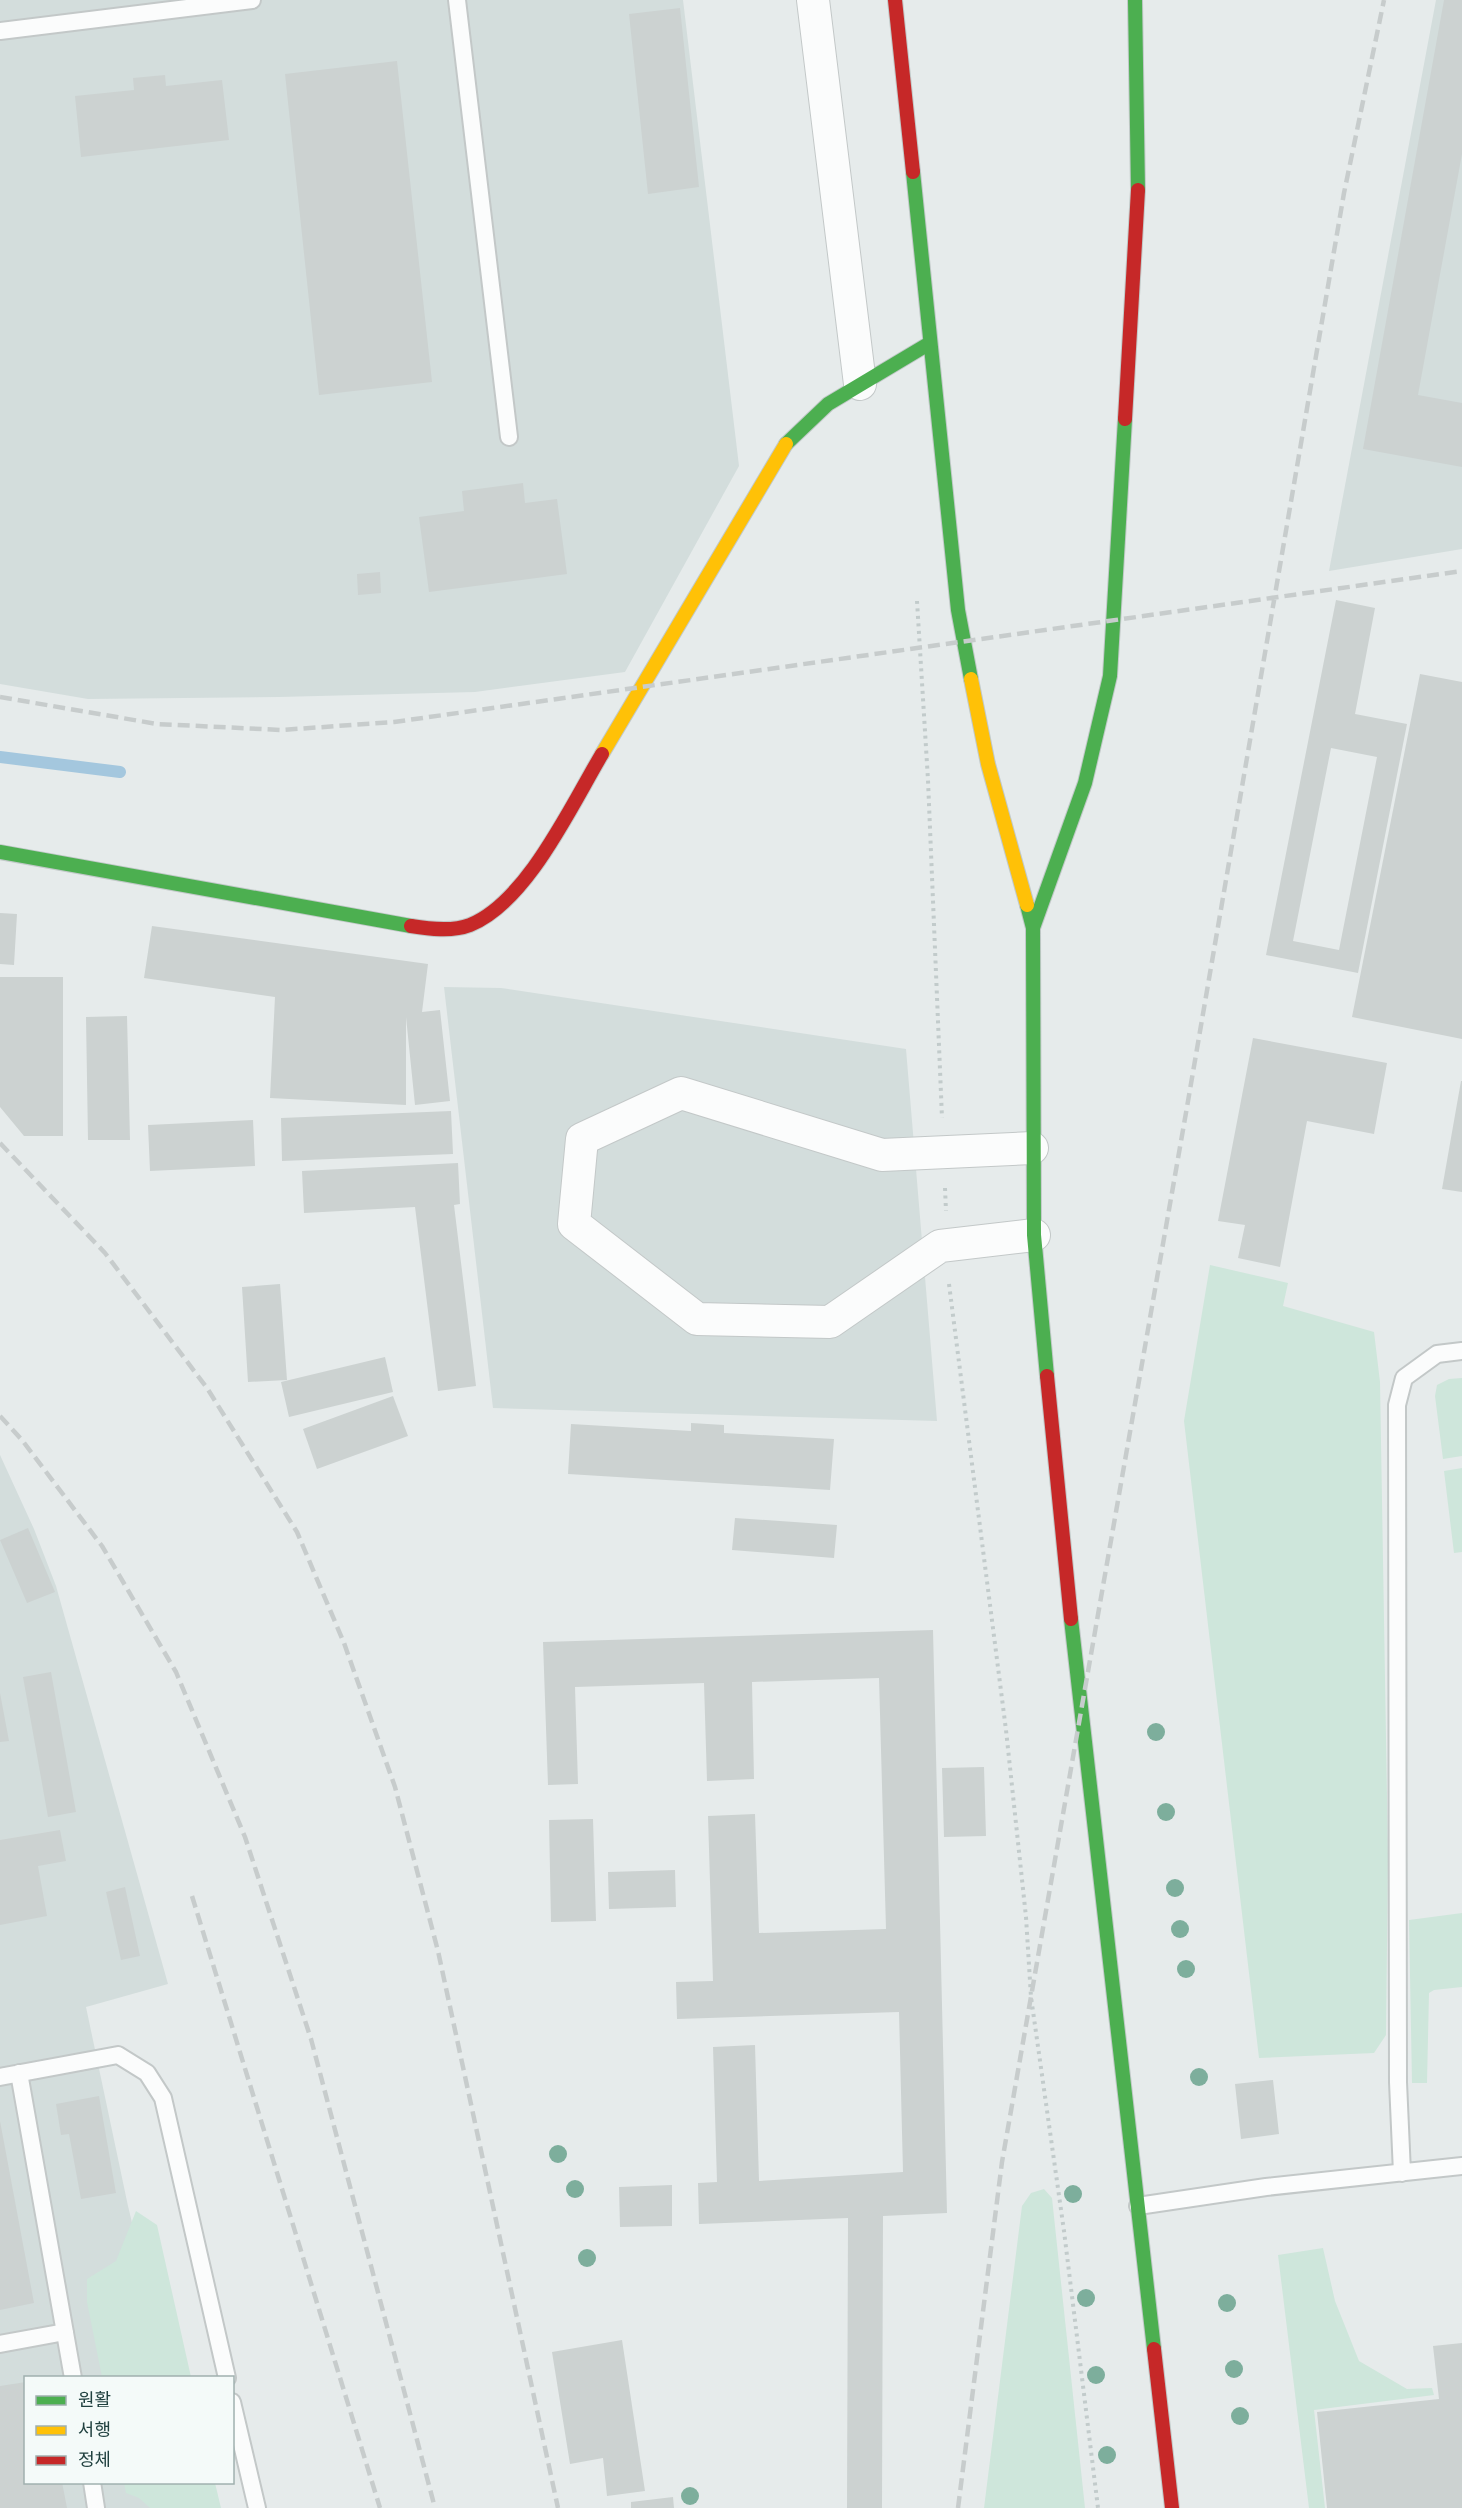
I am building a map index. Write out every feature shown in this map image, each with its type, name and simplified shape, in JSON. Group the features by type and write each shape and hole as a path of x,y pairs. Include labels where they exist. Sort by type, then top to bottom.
{"main road":[{"path":"895,0 958,610 988,764 1033,928 1034,1235 1058,1503 1172,2508"},
{"path":"1033,928 1085,783 1110,676 1138,200 1135,0"},
{"path":"0,852 432,930 468,926 495,911 536,866 788,441 828,404 930,343"}],"street":[{"path":"813,0 860,384"},
{"path":"1032,1148 882,1155 681,1093 582,1139 574,1224 697,1319 830,1322 940,1246 1034,1235"}],"lane":[{"path":"0,31 252,0"},
{"path":"457,0 508,437"},
{"path":"1402,2173 1398,2082 1397,1405 1404,1378 1437,1354 1462,1351"},
{"path":"0,2077 118,2055 147,2073 163,2098 227,2376"},
{"path":"19,2073 73,2376"},
{"path":"1138,2206 1266,2187 1462,2166"},
{"path":"0,2344 65,2332"},
{"path":"234,2410 257,2508"},
{"path":"92,2484 96,2508"}],"shaded area":[{"path":"0,0 683,0 739,466 625,672 475,692 279,697 88,699 0,684"},
{"path":"1436,0 1462,0 1462,549 1329,571"},
{"path":"444,987 501,988 906,1049 937,1421 493,1408"},
{"path":"0,1455 34,1529 56,1586 168,1984 86,2007 128,2206 169,2376 24,2376 24,2484 194,2484 200,2508 0,2508"}],"green space":[{"path":"1210,1265 1288,1283 1283,1306 1374,1332 1380,1382 1388,1856 1386,2035 1374,2053 1259,2058 1184,1421"},
{"path":"1462,1378 1462,1456 1443,1459 1435,1396 1437,1385 1449,1379"},
{"path":"1462,1468 1462,1552 1454,1553 1444,1471"},
{"path":"1462,1913 1462,1987 1434,1990 1429,1993 1427,2083 1412,2083 1409,1920"},
{"path":"1044,2189 1052,2198 1085,2508 984,2508 1022,2206 1031,2193"},
{"path":"136,2211 157,2225 191,2376 102,2376 87,2302 87,2279 116,2261"},
{"path":"1323,2248 1335,2301 1359,2361 1407,2389 1432,2388 1434,2395 1314,2410 1325,2508 1309,2508 1278,2255"},
{"path":"124,2484 215,2484 221,2508 150,2508 139,2498 126,2493"}],"building":[{"path":"1444,0 1462,0 1462,154 1418,395 1462,403 1462,467 1363,449"},
{"path":"680,8 699,187 648,194 629,14"},
{"path":"397,61 432,382 319,395 285,74"},
{"path":"165,75 166,86 222,80 229,140 81,157 75,96 134,90 133,78"},
{"path":"523,483 525,503 557,499 567,574 429,592 419,517 464,511 462,491"},
{"path":"380,572 381,593 358,595 357,574"},
{"path":"1336,600 1375,608 1355,714 1407,724 1358,973 1266,955","holes":["1331,748 1377,757 1339,950 1293,941"]},
{"path":"1420,674 1462,682 1462,1039 1352,1017"},
{"path":"0,913 17,914 14,965 0,964"},
{"path":"152,926 428,964 422,1012 440,1010 450,1101 415,1105 406,1017 406,1105 270,1098 275,997 144,978"},
{"path":"0,977 63,977 63,1136 24,1136 0,1107"},
{"path":"127,1016 130,1140 88,1140 86,1017"},
{"path":"1253,1038 1387,1063 1374,1134 1307,1121 1280,1267 1238,1258 1245,1225 1218,1221"},
{"path":"1462,1081 1462,1192 1442,1189"},
{"path":"451,1111 453,1154 282,1161 281,1118"},
{"path":"253,1120 255,1166 150,1171 148,1125"},
{"path":"458,1163 460,1204 454,1205 476,1386 438,1391 415,1207 304,1213 302,1171"},
{"path":"280,1284 287,1380 248,1382 242,1287"},
{"path":"385,1357 393,1392 289,1417 281,1382"},
{"path":"393,1396 408,1436 317,1469 303,1429"},
{"path":"691,1423 724,1425 724,1433 834,1439 830,1490 568,1474 571,1424 691,1431"},
{"path":"735,1518 837,1525 834,1558 732,1550"},
{"path":"28,1528 55,1592 27,1603 0,1540"},
{"path":"933,1630 947,2213 883,2216 882,2508 847,2508 848,2218 699,2224 698,2183 717,2182 713,2047 755,2045 759,2181 903,2172 899,2012 677,2019 676,1982 713,1981 708,1816 755,1814 759,1933 886,1929 879,1678 752,1682 754,1779 707,1781 704,1683 575,1687 578,1784 548,1785 543,1642"},
{"path":"51,1672 76,1812 48,1817 23,1677"},
{"path":"0,1693 9,1741 0,1742"},
{"path":"984,1767 986,1836 944,1837 942,1768"},
{"path":"593,1819 596,1921 551,1922 549,1820"},
{"path":"60,1830 66,1861 38,1866 47,1916 0,1925 0,1840"},
{"path":"675,1870 676,1907 609,1909 608,1872"},
{"path":"125,1887 140,1956 121,1960 106,1892"},
{"path":"1273,2080 1279,2134 1241,2139 1235,2084"},
{"path":"99,2096 116,2193 81,2199 69,2134 61,2135 56,2104"},
{"path":"0,2121 34,2303 0,2310"},
{"path":"672,2185 672,2226 620,2227 619,2187"},
{"path":"622,2340 645,2491 607,2496 603,2458 570,2464 552,2352"},
{"path":"1462,2343 1462,2508 1327,2508 1317,2412 1439,2399 1433,2346"},
{"path":"24,2382 24,2484 62,2484 67,2508 0,2508 0,2386"},
{"path":"673,2497 674,2508 631,2508 631,2502"}],"waterway":[{"path":"0,757 120,772"}],"railway":[{"path":"958,2508 1002,2162 1344,193 1384,0"},
{"path":"0,697 157,724 281,730 394,722 1462,571"},
{"path":"0,1143 105,1253 207,1388 297,1532 344,1643 395,1787 438,1951 558,2508"},
{"path":"0,1416 22,1440 102,1546 176,1672 245,1837 311,2039 435,2508"},
{"path":"192,1896 380,2508"}],"traffic: fast":[{"path":"1135,0 1138,190"},
{"path":"913,172 958,610 971,679"},
{"path":"786,444 828,404 930,343"},
{"path":"1033,928 1085,783 1110,676 1125,419"},
{"path":"0,852 411,926"},
{"path":"1027,905 1033,928 1034,1235 1047,1376"},
{"path":"1071,1619 1154,2349"}],"traffic: slow":[{"path":"602,754 786,444"},
{"path":"971,679 988,764 1027,905"}],"traffic: jam":[{"path":"895,0 913,172"},
{"path":"1125,419 1138,190"},
{"path":"411,926 456,929 470,925 491,913 510,896 546,850 602,754"},
{"path":"1047,1376 1071,1619"},
{"path":"1154,2349 1172,2508"}]}
